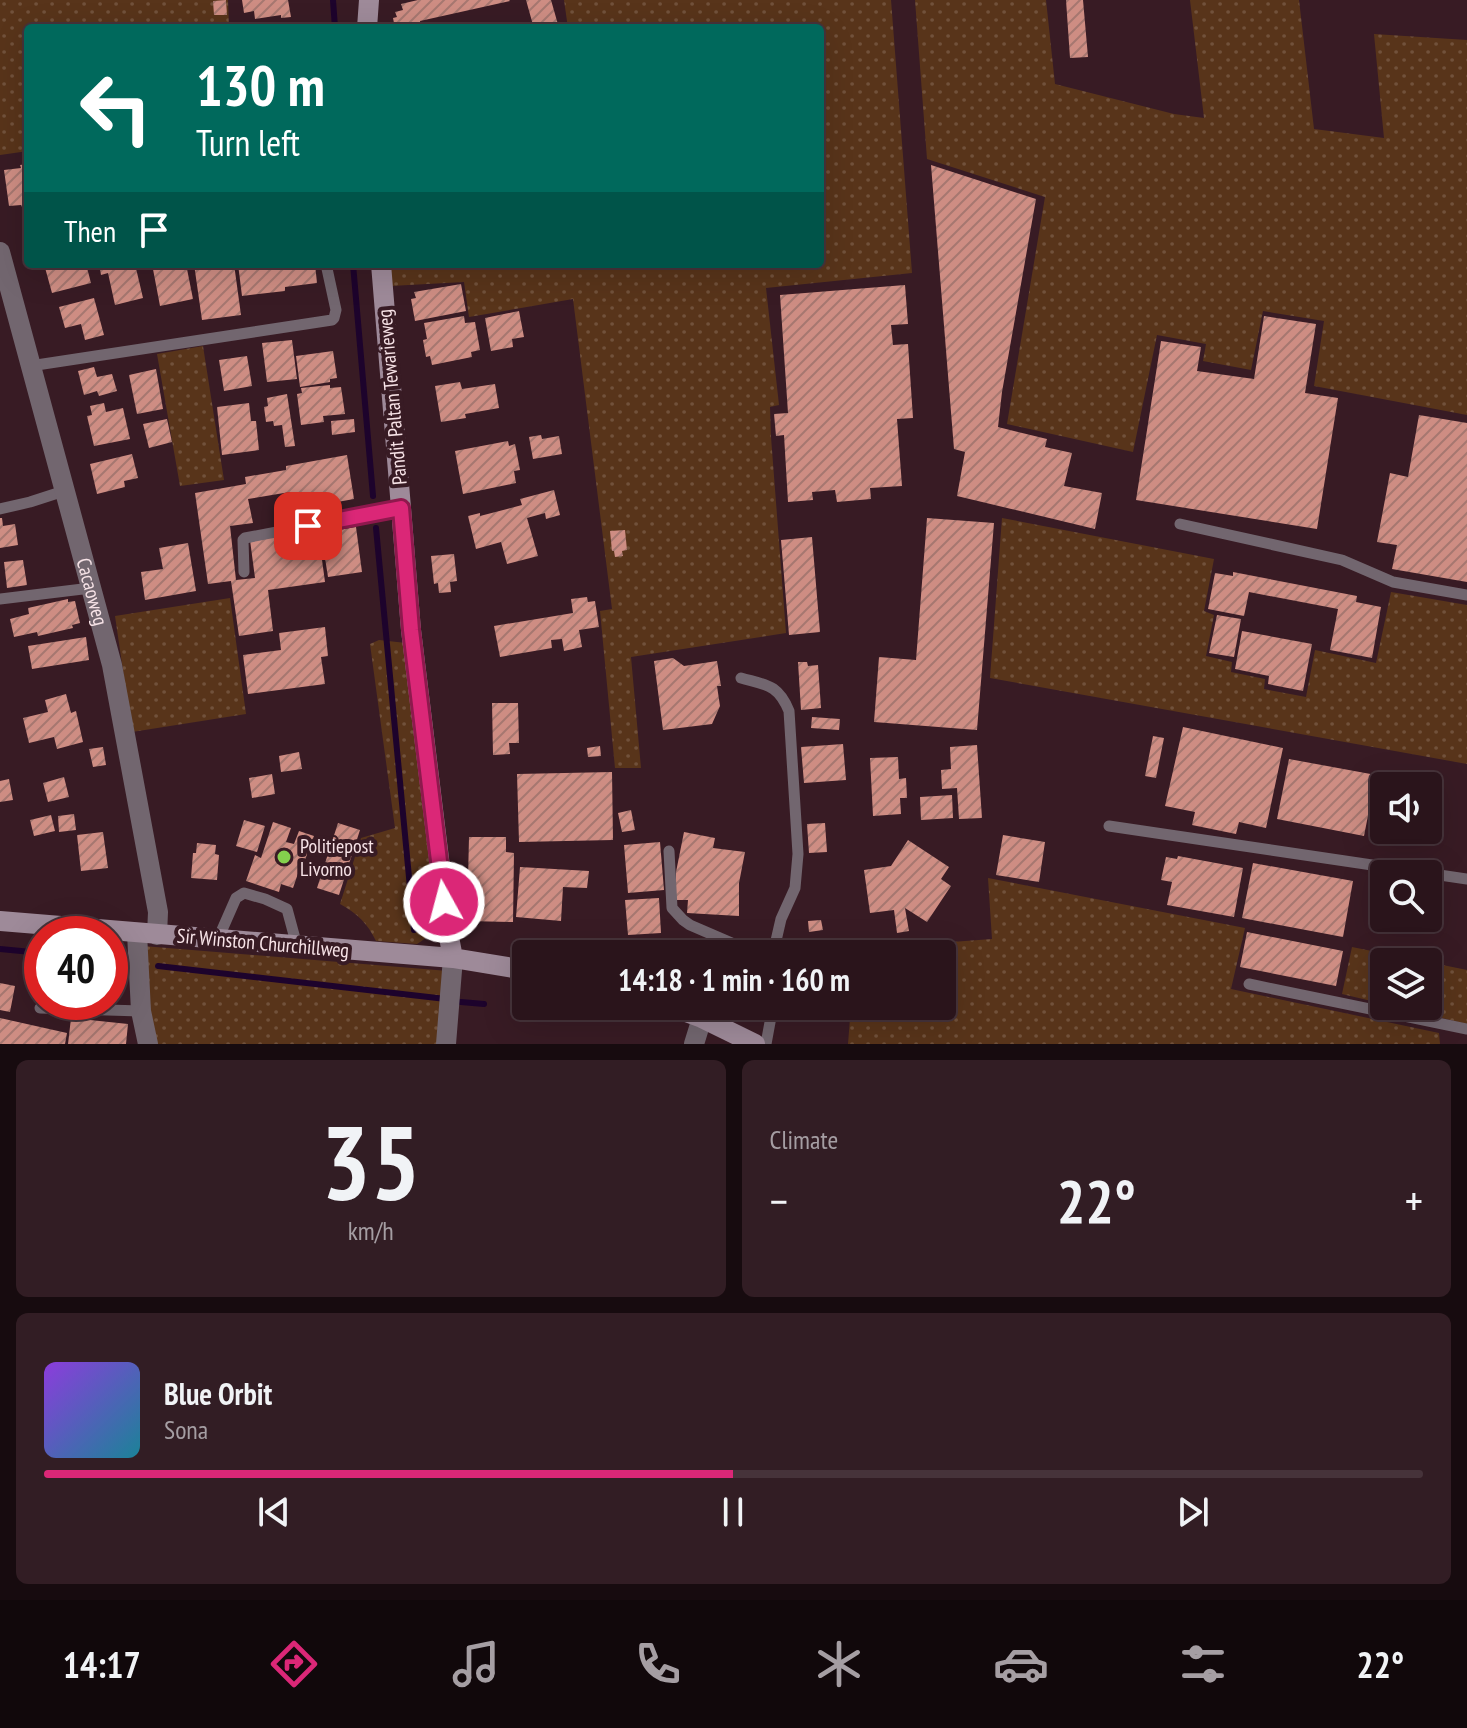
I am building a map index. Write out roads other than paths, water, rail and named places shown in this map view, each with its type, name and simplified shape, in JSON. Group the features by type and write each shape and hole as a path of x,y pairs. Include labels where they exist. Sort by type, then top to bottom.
{"street":[{"path":"367,24 369,0"},
{"name":"Cacaoweg","path":"1,258 112,665 158,912 147,934 141,1011 148,1044"},
{"name":"Pandit Paltan Tewarieweg","path":"381,268 411,630 453,958"},
{"name":"Sir Winston Churchillweg","path":"0,921 453,958 512,968"},
{"path":"446,1044 453,958"},
{"path":"694,1044 701,1020"},
{"path":"706,1020 755,1044"}],"lane":[{"path":"30,366 332,320 336,310 327,268"},
{"path":"0,509 64,491"},
{"path":"244,572 244,538 401,508"},
{"path":"1180,524 1342,560 1393,582 1467,595"},
{"path":"0,599 91,588"},
{"path":"741,678 767,685 782,695 789,711 798,854 795,888 781,919 776,940"},
{"path":"1109,826 1467,879"},
{"path":"669,851 672,908 690,925 725,940"},
{"path":"218,939 236,898 244,893 287,909 297,946"},
{"path":"1249,984 1467,1029"},
{"path":"128,1011 141,1011"},
{"path":"766,1044 770,1020"}],"waterway":[{"path":"333,0 335,24"},
{"path":"353,268 373,496"},
{"path":"376,528 414,930"},
{"path":"0,949 24,951"},
{"path":"158,966 446,999"},
{"path":"461,1002 484,1004"}],"place":[{"name":"Politiepost Livorno","path":"284,857"}]}
